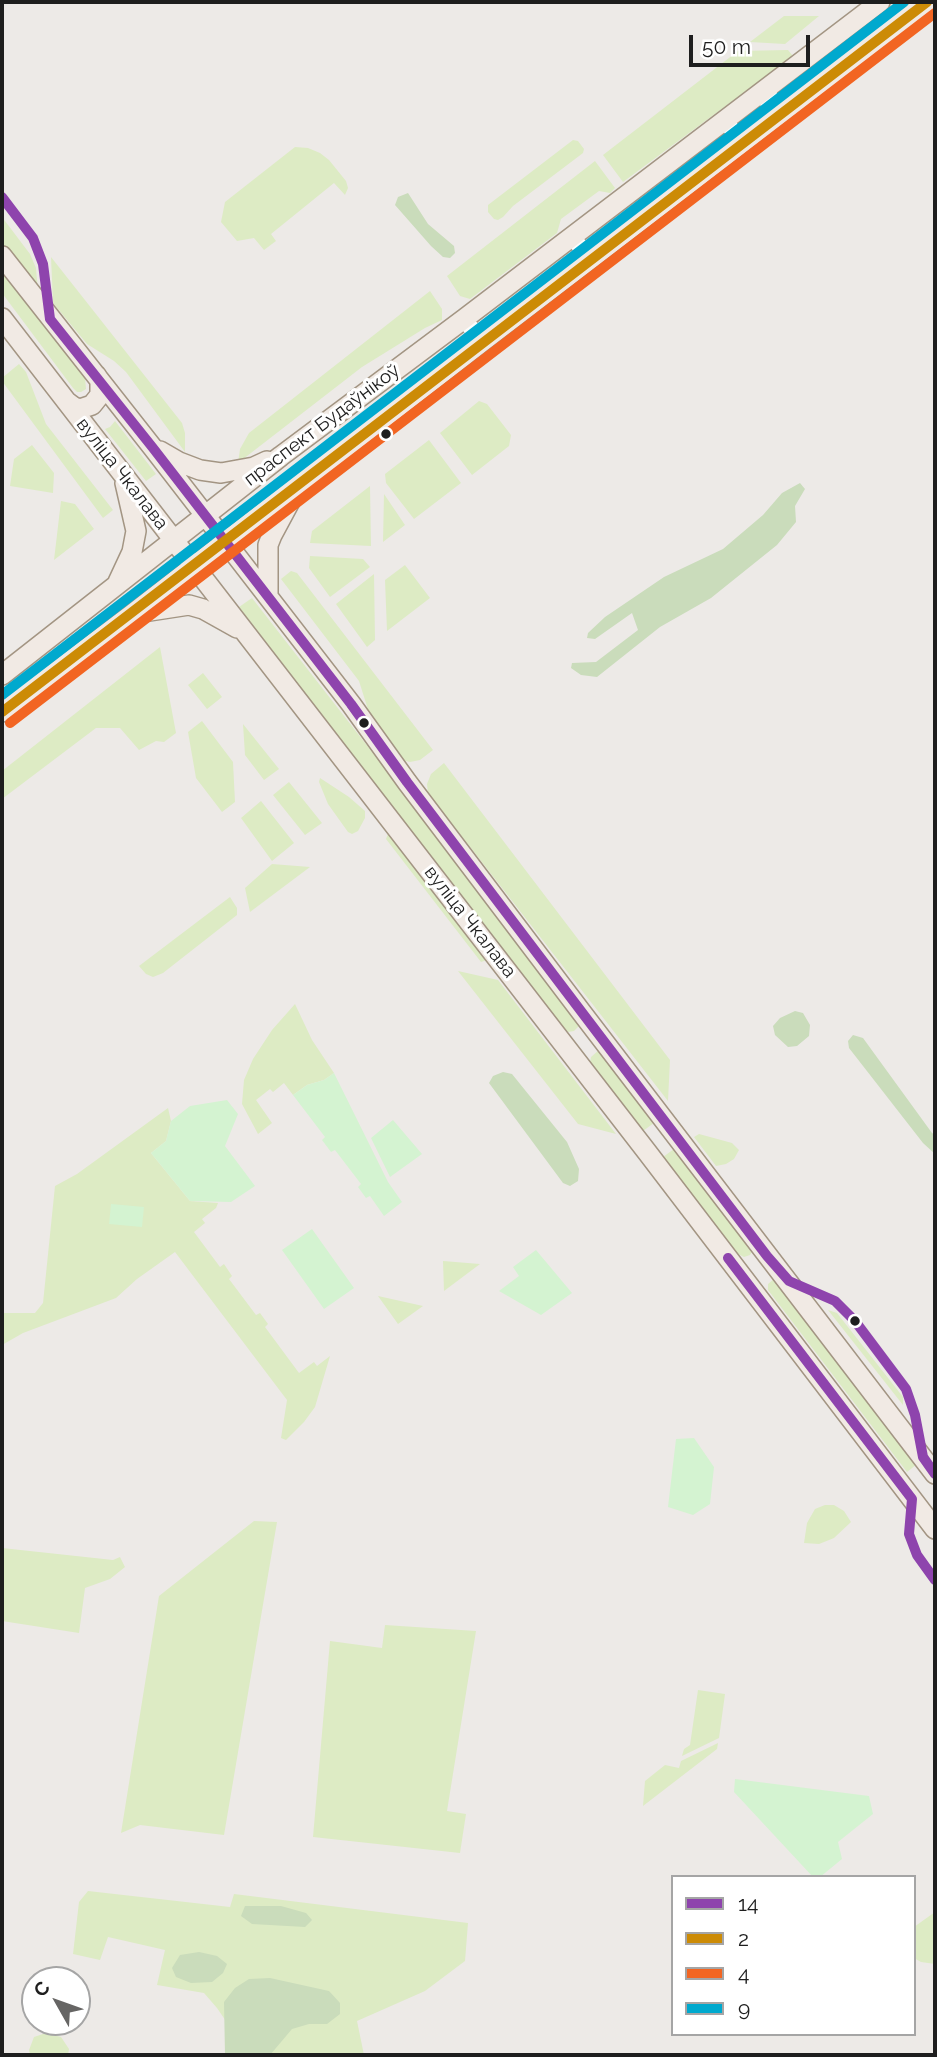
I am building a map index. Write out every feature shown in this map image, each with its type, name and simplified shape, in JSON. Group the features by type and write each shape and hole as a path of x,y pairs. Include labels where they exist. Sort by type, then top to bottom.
{"main road":[{"name":"праспект Будаўнікоў","path":"2,675 281,456 880,2"},
{"name":"праспект Будаўнікоў","path":"2,712 927,2"},
{"name":"вуліца Чкалава","path":"2,256 351,704 582,1013 935,1474"},
{"name":"вуліца Чкалава","path":"2,318 935,1529"},
{"path":"65,400 74,408 92,405 100,395 100,381 96,375"},
{"path":"153,448 200,470 221,473 254,467 281,456"},
{"path":"116,587 132,552 136,531 123,475"},
{"path":"268,596 268,545 300,484"},
{"path":"132,614 189,605 203,609 246,634"},
{"path":"556,1034 567,1039 578,1035 585,1025 582,1013"},
{"path":"584,1070 584,1056 591,1049 601,1047 611,1051"},
{"path":"743,1277 768,1256"}],"street":[{"path":"768,124 769,86"},
{"path":"725,120 742,144"},
{"path":"572,236 590,260"},
{"path":"464,318 482,342"}],"green space":[{"path":"784,16 819,16 785,44 750,42"},
{"path":"788,50 793,56 623,182 603,155 738,51"},
{"path":"573,140 578,141 584,149 583,153 513,206 503,217 494,219 488,212 488,205"},
{"path":"295,147 308,148 329,160 346,181 348,188 345,195 334,183 271,234 276,241 264,250 254,238 237,241 221,222 225,202"},
{"path":"595,161 615,188 610,193 599,191 561,219 557,233 470,299 460,296 447,276"},
{"path":"408,193 428,224 454,246 455,253 450,258 443,257 431,246 395,205 398,197"},
{"path":"2,217 30,254 36,268 38,291 2,244"},
{"path":"51,257 182,423 185,452 126,372 87,344 53,303"},
{"path":"2,270 85,378 86,389 77,392 73,388 2,293"},
{"path":"430,291 442,309 442,320 362,367 238,463 240,449 249,433"},
{"path":"19,364 26,372 46,424 113,510 103,518 2,381 2,378"},
{"path":"479,401 487,404 511,435 509,446 472,475 440,433"},
{"path":"115,421 156,474 146,481 105,429"},
{"path":"429,440 461,483 414,519 386,483 385,474"},
{"path":"32,445 54,473 53,493 10,486 14,459"},
{"path":"800,483 805,489 795,506 796,522 777,545 711,598 660,627 597,677 581,675 571,668 572,663 596,662 638,630 632,613 595,639 587,638 588,633 605,617 664,577 723,549 763,515 782,493"},
{"path":"370,486 371,546 310,543 312,531"},
{"path":"384,494 405,525 383,542"},
{"path":"61,501 75,504 94,529 54,560"},
{"path":"310,556 363,559 370,567 330,597 309,568"},
{"path":"405,565 430,598 387,631 385,580"},
{"path":"291,571 297,573 433,750 420,760 410,762 398,759 372,722 359,681 281,579"},
{"path":"374,574 375,640 367,647 336,604"},
{"path":"252,598 578,1016 580,1022 574,1031 564,1030 239,607"},
{"path":"160,647 176,733 164,742 156,741 139,750 120,728 96,728 2,799 2,771"},
{"path":"203,673 222,697 207,709 188,685"},
{"path":"202,721 233,762 235,802 222,812 196,778 188,732"},
{"path":"243,724 279,769 264,780 245,755"},
{"path":"444,763 670,1060 668,1101 428,793 427,784 431,774"},
{"path":"320,778 365,811 365,818 358,831 352,834 348,832 328,804 319,782"},
{"path":"289,782 322,823 305,835 273,795"},
{"path":"261,801 294,843 272,861 241,818"},
{"path":"388,834 487,960 481,962 386,839"},
{"path":"272,864 310,867 250,912 245,888"},
{"path":"230,897 237,908 237,915 163,973 153,977 139,966"},
{"path":"458,971 498,980 616,1134 578,1124"},
{"path":"295,1004 312,1040 334,1073 324,1080 307,1085 293,1095 284,1083 273,1092 270,1089 256,1100 272,1123 258,1134 242,1104 244,1080 253,1059 272,1030"},
{"path":"795,1011 803,1013 810,1025 809,1036 797,1046 788,1047 775,1035 773,1026 780,1018"},
{"path":"853,1035 863,1038 935,1135 935,1154 923,1143 849,1048 848,1041"},
{"path":"599,1050 658,1120 643,1131 590,1063 591,1057"},
{"path":"503,1072 512,1074 567,1142 579,1169 578,1181 570,1186 563,1183 489,1083 493,1076"},
{"path":"334,1073 388,1182 402,1202 384,1216 370,1196 366,1198 358,1187 361,1184 335,1150 331,1152 322,1140 325,1137 293,1095 307,1085 324,1080"},
{"path":"227,1100 238,1114 225,1146 255,1186 231,1202 190,1201 151,1153 166,1141 171,1121 190,1106"},
{"path":"168,1108 171,1121 166,1141 151,1153 190,1201 218,1203 216,1208 202,1219 205,1223 194,1232 220,1267 224,1264 232,1276 229,1279 256,1315 260,1313 268,1324 265,1327 299,1373 314,1362 317,1366 330,1356 315,1407 286,1440 281,1438 287,1400 175,1252 116,1298 23,1333 2,1345 2,1313 35,1313 43,1303 55,1186 77,1174"},
{"path":"393,1120 422,1154 390,1177 371,1138"},
{"path":"699,1134 732,1143 739,1150 734,1159 716,1166 694,1137"},
{"path":"678,1146 753,1250 750,1255 744,1257 738,1254 663,1157"},
{"path":"111,1204 144,1207 142,1227 109,1224"},
{"path":"312,1229 354,1288 324,1309 282,1250"},
{"path":"536,1250 572,1293 541,1315 499,1291 519,1276 513,1267"},
{"path":"443,1261 480,1264 444,1291"},
{"path":"775,1278 921,1461 907,1472 768,1290 768,1284"},
{"path":"378,1296 423,1306 398,1324"},
{"path":"828,1310 837,1313 903,1397 903,1405"},
{"path":"694,1438 714,1467 710,1504 693,1515 668,1507 676,1439"},
{"path":"834,1505 844,1511 851,1522 834,1538 819,1544 804,1543 807,1523 815,1509"},
{"path":"254,1521 277,1522 224,1835 140,1825 121,1833 159,1596"},
{"path":"2,1548 113,1560 120,1557 125,1567 110,1579 85,1588 79,1633 2,1621"},
{"path":"385,1625 476,1631 447,1811 466,1814 460,1853 313,1837 330,1641 382,1648"},
{"path":"698,1690 725,1694 719,1738 682,1756 684,1749 690,1745"},
{"path":"718,1743 717,1749 643,1806 645,1781 665,1765 679,1768 681,1761"},
{"path":"735,1779 869,1796 873,1814 838,1842 842,1859 822,1875 811,1875 734,1792"},
{"path":"88,1891 230,1907 234,1894 468,1923 465,1961 425,1991 357,2021 364,2055 228,2055 232,2030 204,1993 157,1985 165,1950 108,1937 100,1960 73,1954 79,1902"},
{"path":"245,1906 281,1906 306,1913 312,1920 305,1927 252,1924 241,1916"},
{"path":"935,1912 935,1964 916,1959 916,1926"},
{"path":"199,1952 217,1956 227,1964 223,1973 212,1982 191,1983 176,1977 172,1968 180,1955"},
{"path":"270,1978 329,1991 340,2003 340,2014 327,2024 309,2024 292,2029 270,2055 225,2055 224,2002 235,1988 249,1979"},
{"path":"34,2037 61,2037 69,2049 68,2055 30,2055"}],"transit line":[{"name":"9","path":"2,695 904,2"},
{"name":"2","path":"2,712 927,2"},
{"name":"4","path":"10,723 935,13"},
{"name":"14","path":"2,197 33,238 43,264 50,319 351,704 407,782 767,1256 789,1281 835,1301 855,1321 906,1389 915,1415 923,1457 935,1474"},
{"name":"14","path":"728,1258 912,1499 909,1534 917,1555 935,1580"}]}
